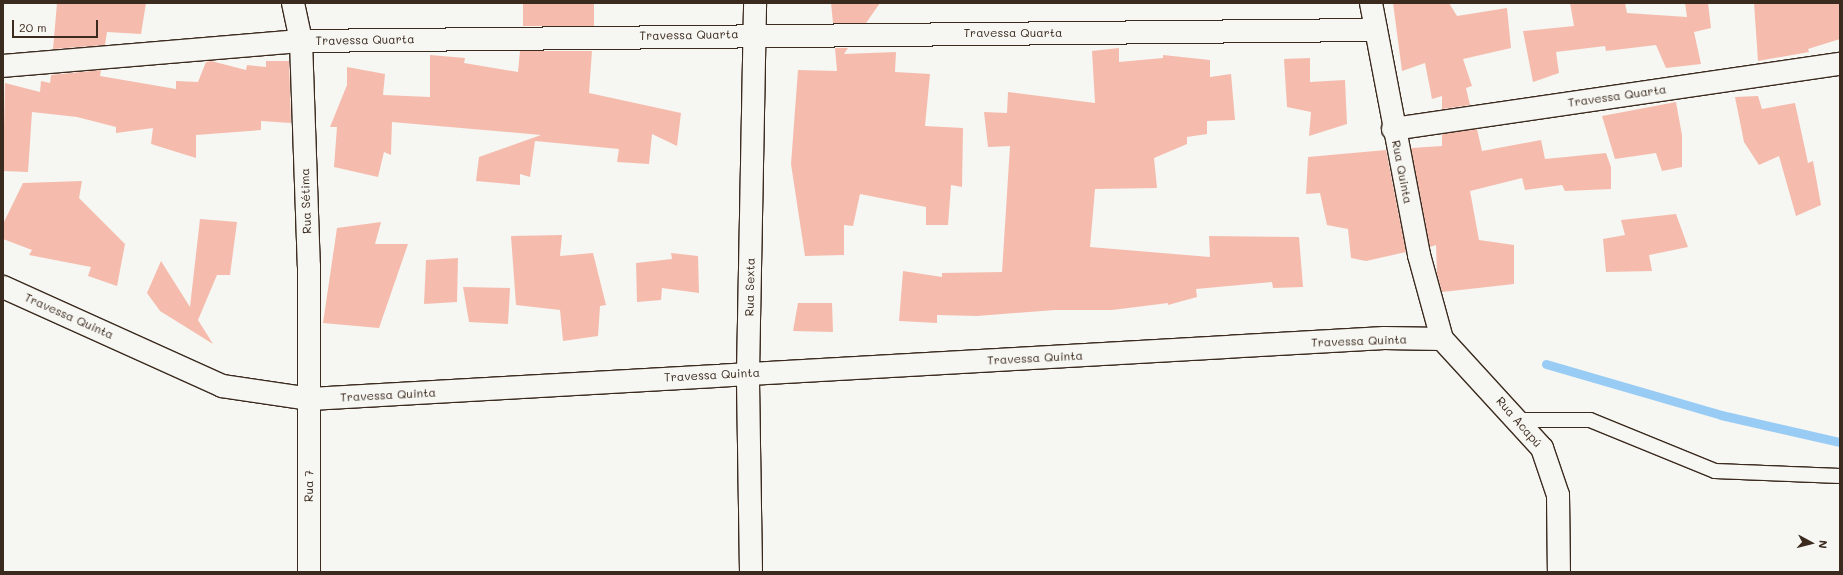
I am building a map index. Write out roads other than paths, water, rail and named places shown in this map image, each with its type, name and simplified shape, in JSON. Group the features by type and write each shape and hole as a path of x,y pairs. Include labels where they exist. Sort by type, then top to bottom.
{"street":[{"name":"Rua Sétima","path":"293,3 301,40 310,399"},
{"name":"Rua Sexta","path":"751,572 748,373 755,3"},
{"name":"Rua Quinta","path":"1371,3 1393,129 1419,255 1442,339"},
{"name":"Travessa Quarta","path":"3,66 301,40 755,34 1376,30"},
{"name":"Travessa Quarta","path":"1393,129 1840,64"},
{"name":"Travessa Quinta","path":"3,287 222,386 310,399 1384,338 1442,339"},
{"name":"Rua Acapú","path":"1442,339 1542,448 1558,495 1559,572"},
{"name":"Rua 7","path":"308,572 310,399"}],"lane":[{"path":"1517,420 1590,420 1715,471 1840,476"}],"waterway":[{"path":"1546,364 1721,415 1840,442"}]}
